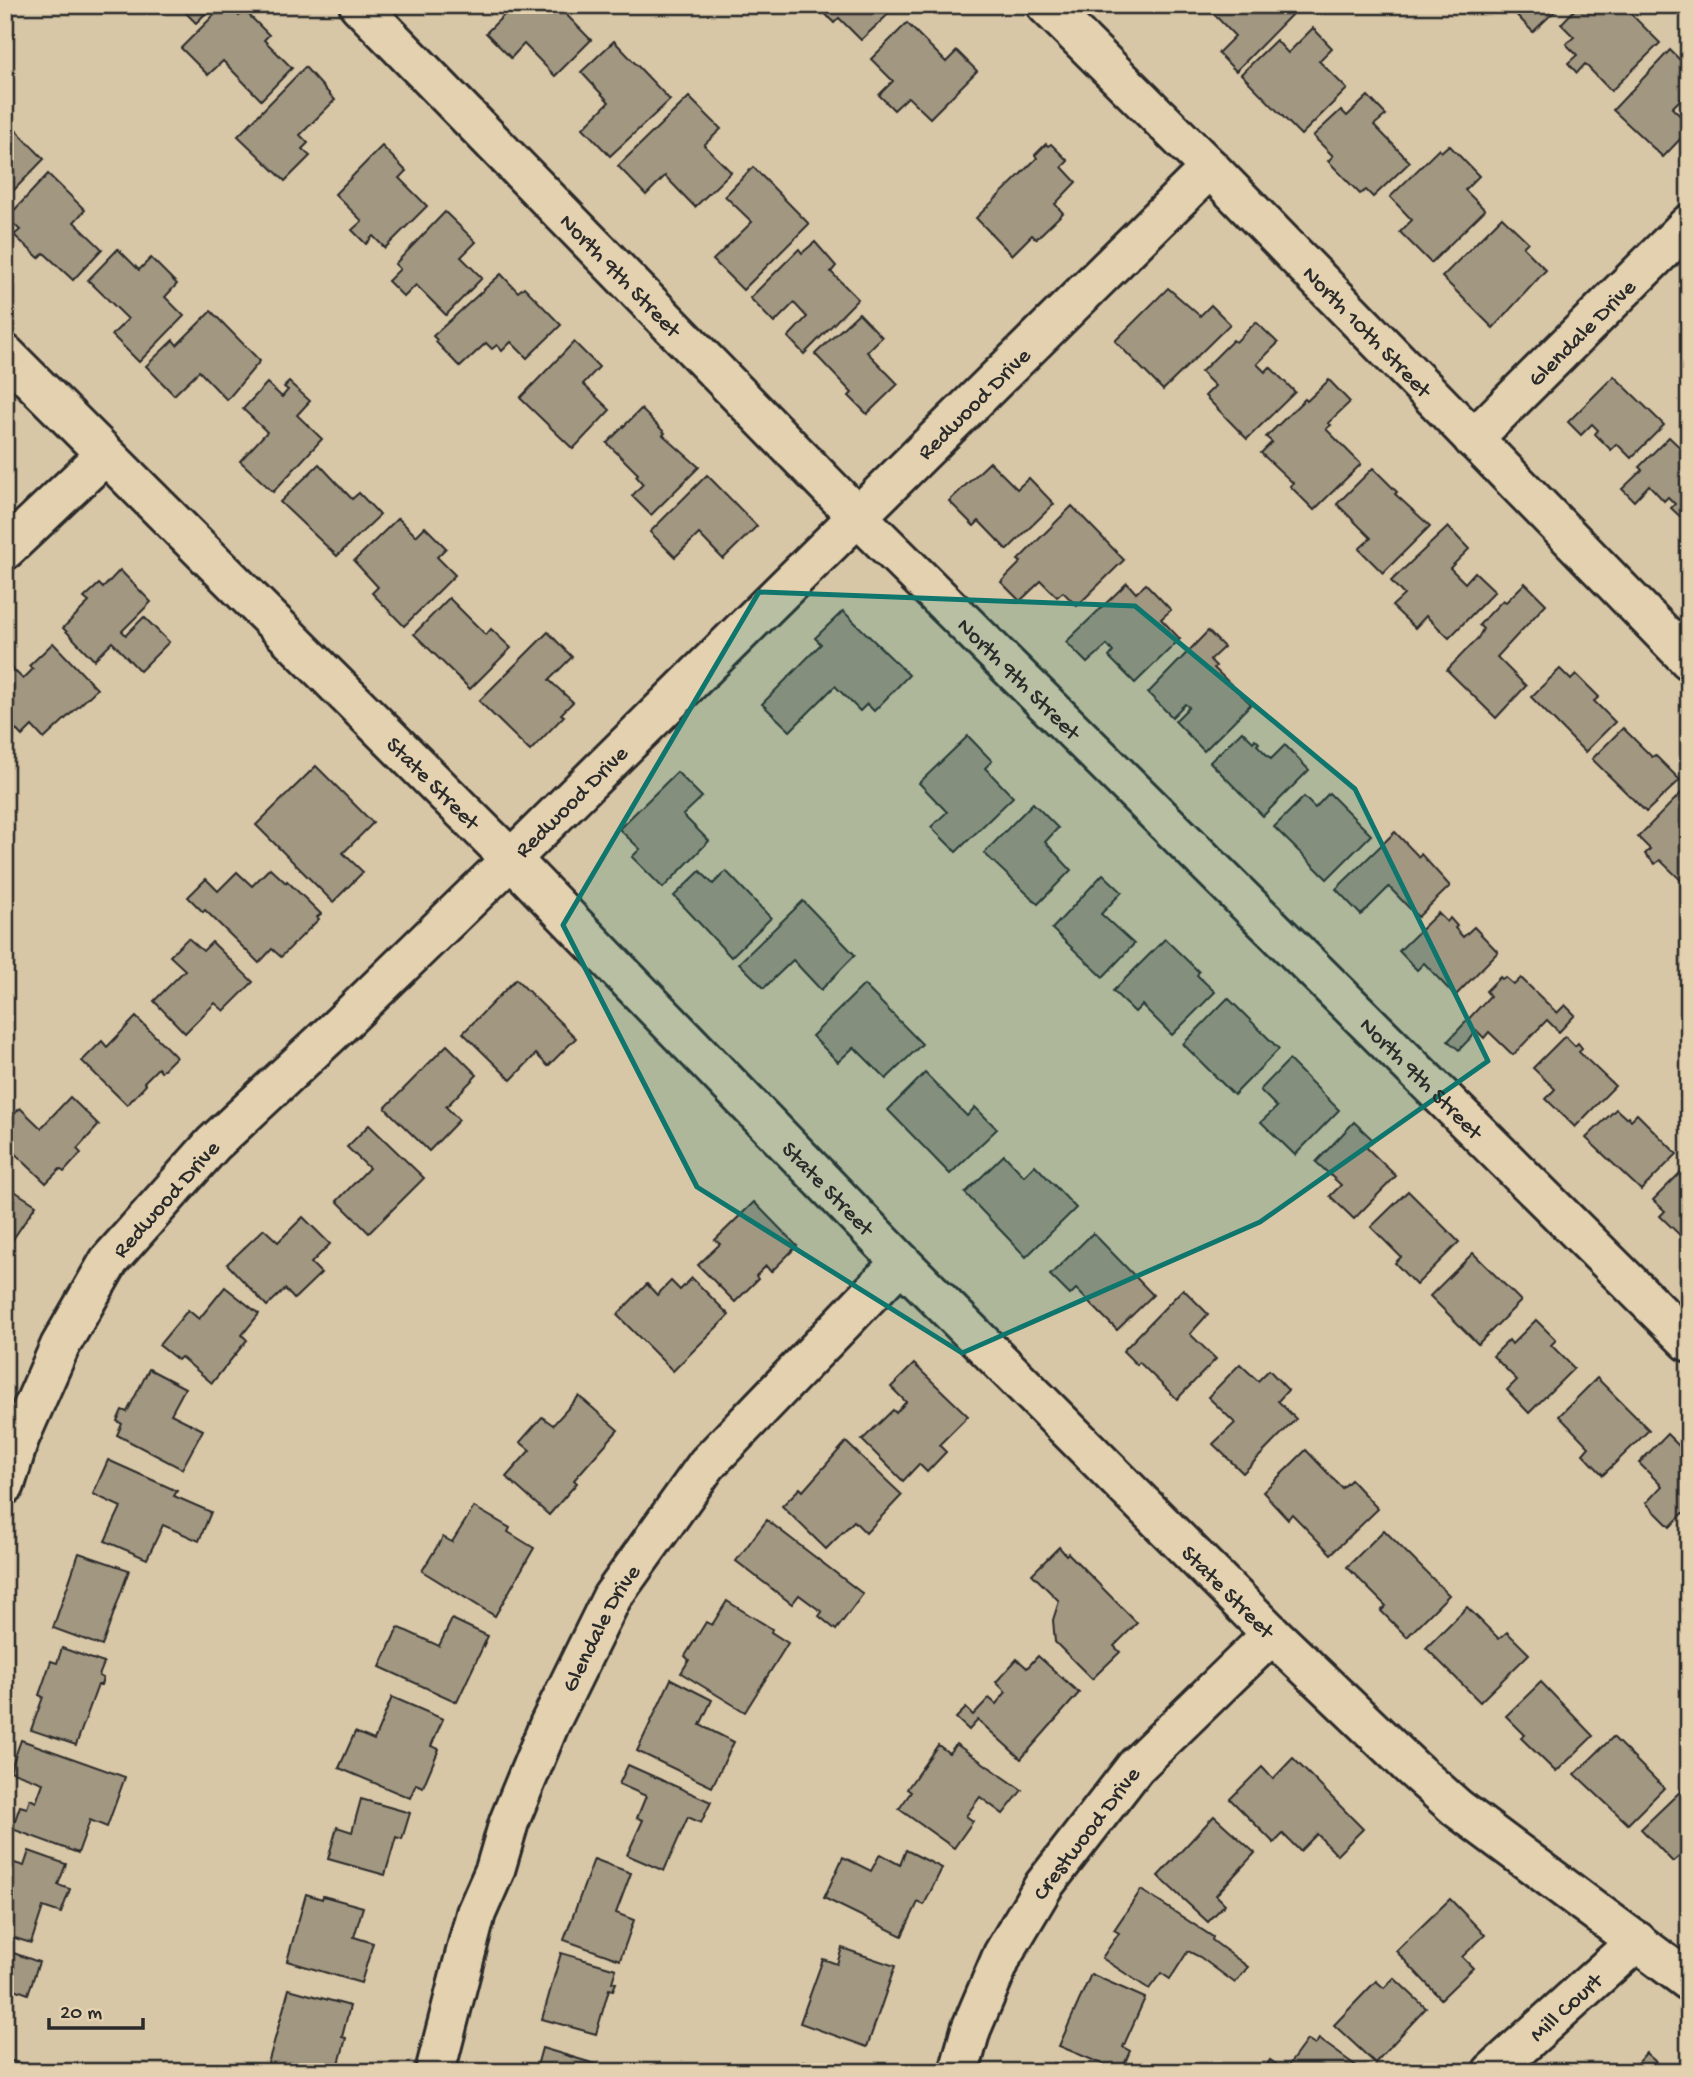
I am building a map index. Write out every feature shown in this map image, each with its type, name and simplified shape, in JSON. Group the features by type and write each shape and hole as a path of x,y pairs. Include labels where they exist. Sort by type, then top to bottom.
{"street":[{"name":"North 9th Street","path":"359,5 858,517 1689,1342"},
{"name":"North 10th Street","path":"1046,5 1210,168 1689,660"},
{"name":"Redwood Drive","path":"5,1485 19,1439 60,1346 109,1261 213,1144 511,859 1210,168"},
{"name":"Glendale Drive","path":"1474,439 1689,224"},
{"name":"State Street","path":"5,354 511,859 901,1262 1272,1634 1457,1808 1689,1981"},
{"path":"5,550 105,455"},
{"name":"Glendale Drive","path":"435,2072 476,1913 495,1870 509,1822 549,1725 612,1597 707,1464 901,1262"},
{"name":"Crestwood Drive","path":"959,2072 971,2029 1003,1954 1044,1885 1136,1766 1272,1634"},
{"name":"Mill Court","path":"1492,2072 1637,1941"}],"highlighted area":[{"path":"759,592 1135,606 1355,789 1488,1061 1260,1222 962,1353 697,1187 563,925"}],"building":[{"path":"178,5 214,5 196,23"},
{"path":"224,5 229,5 239,16 244,10 269,35 264,40 292,68 261,100 223,61 208,75 181,48"},
{"path":"514,5 557,5 591,40 555,76 524,44 511,58 486,33"},
{"path":"820,5 898,5 861,40 839,18 834,23"},
{"path":"1205,5 1301,5 1236,71 1218,53 1235,36"},
{"path":"1507,5 1561,5 1533,32"},
{"path":"1579,5 1628,5 1631,9 1628,11 1660,43 1611,91 1585,64 1577,73 1568,63 1577,55 1566,44 1574,37 1561,24"},
{"path":"907,23 946,62 957,51 977,71 930,118 908,97 894,110 879,95 893,81 871,59"},
{"path":"1313,28 1332,48 1319,61 1347,89 1301,135 1241,74 1276,40 1288,53"},
{"path":"614,41 670,100 610,156 583,128 609,102 581,72"},
{"path":"1670,50 1689,69 1689,91 1672,108 1689,124 1689,130 1663,157 1613,110"},
{"path":"305,67 335,100 300,135 308,143 302,149 310,156 285,181 238,136"},
{"path":"1368,96 1386,115 1374,125 1410,162 1373,197 1366,190 1360,194 1328,161 1333,156 1313,136 1341,110 1347,116"},
{"path":"689,97 721,129 704,145 731,172 695,207 665,176 646,195 618,166"},
{"path":"5,119 44,159 13,191 5,183"},
{"path":"1046,144 1051,144 1068,161 1062,167 1076,182 1055,204 1063,213 1036,239 1032,235 1012,255 976,218 1037,158 1035,155"},
{"path":"1449,145 1479,176 1465,190 1485,210 1431,263 1400,232 1412,220 1390,197 1439,149 1441,152"},
{"path":"382,146 406,171 399,178 427,206 385,248 373,236 366,244 352,230 362,221 335,194"},
{"path":"753,167 809,224 743,290 713,260 752,222 725,196"},
{"path":"48,174 85,210 74,222 102,249 73,280 44,253 39,258 14,235 20,230 7,218"},
{"path":"445,212 476,242 461,257 482,278 446,315 416,285 404,297 388,281 400,269 395,264"},
{"path":"1502,217 1528,242 1523,247 1546,270 1493,328 1442,277"},
{"path":"815,242 836,266 831,272 858,299 804,354 788,337 807,317 794,303 774,323 750,298 799,249 802,253"},
{"path":"118,249 139,270 151,258 177,284 165,297 184,316 139,362 112,335 128,319 88,280"},
{"path":"501,274 518,292 524,287 561,325 527,358 511,342 502,351 497,345 492,349 486,343 460,367 433,336"},
{"path":"1168,288 1200,316 1211,305 1230,324 1163,390 1115,341"},
{"path":"211,311 260,361 227,400 199,371 174,395 146,366 173,340 177,345"},
{"path":"859,313 882,337 867,352 898,384 867,414 849,396 852,393 815,354"},
{"path":"1256,322 1278,343 1257,364 1265,372 1270,367 1295,392 1247,439 1205,396 1215,386 1201,372 1233,340 1236,342"},
{"path":"574,342 599,367 583,384 610,410 573,449 520,398"},
{"path":"1614,376 1664,425 1631,458 1617,444 1611,450 1595,434 1598,430 1592,424 1581,435 1568,422"},
{"path":"1329,380 1350,402 1328,423 1331,425 1326,429 1361,464 1314,510 1290,486 1293,483 1261,453 1272,442 1266,437"},
{"path":"289,382 310,401 297,415 322,439 273,492 240,461 267,432 243,409 267,383 282,397 288,390 284,387"},
{"path":"641,409 665,433 663,435 699,467 651,515 632,496 643,484 636,476 638,474 607,443"},
{"path":"1669,437 1689,456 1689,525 1671,508 1675,504 1668,497 1664,501 1649,485 1634,501 1622,489 1642,470 1639,467"},
{"path":"990,462 1017,489 1029,478 1054,504 1007,550 979,521 974,526 949,501"},
{"path":"319,464 352,499 359,493 380,515 337,556 280,502"},
{"path":"1373,468 1397,492 1395,494 1430,526 1383,573 1359,549 1371,538 1337,504"},
{"path":"707,475 757,526 723,559 699,534 675,557 650,532"},
{"path":"1072,506 1124,560 1077,606 1063,592 1057,597 1041,581 1020,601 1001,582 1021,562 1018,560"},
{"path":"398,518 416,536 425,527 446,548 437,557 455,575 404,626 372,593 378,587 354,561"},
{"path":"1448,527 1469,549 1450,568 1465,583 1475,572 1495,591 1449,638 1426,616 1415,628 1392,606 1404,595 1391,581"},
{"path":"120,570 151,602 122,631 126,635 144,617 169,642 140,671 112,642 94,660 63,628 89,602 84,598 99,584 103,588"},
{"path":"1127,583 1136,593 1146,584 1171,610 1161,619 1180,639 1135,683 1109,657 1113,652 1107,645 1087,663 1066,642"},
{"path":"1525,583 1546,604 1497,657 1526,686 1496,718 1447,670 1478,638 1483,629 1479,625 1503,600 1506,602"},
{"path":"449,598 486,635 491,629 511,648 470,689 414,634"},
{"path":"843,611 909,675 874,711 867,704 860,711 835,686 790,731 762,704 821,644 815,638"},
{"path":"1208,631 1224,647 1210,660 1216,666 1214,668 1251,704 1204,751 1175,721 1189,707 1185,704 1172,717 1148,693"},
{"path":"548,632 572,657 549,680 573,702 561,714 564,716 530,751 479,701"},
{"path":"53,643 97,689 44,739 32,726 22,736 5,718 5,674 12,668 23,679 33,669 29,666"},
{"path":"1560,669 1571,680 1576,674 1599,697 1594,701 1615,722 1585,752 1531,697"},
{"path":"1623,728 1680,780 1646,812 1592,759"},
{"path":"1242,731 1253,742 1255,739 1259,743 1257,745 1271,759 1285,745 1309,770 1263,816 1210,762"},
{"path":"968,736 992,761 985,768 1013,797 956,852 931,827 947,812 919,783"},
{"path":"316,766 373,823 343,853 363,872 333,902 256,825"},
{"path":"677,772 702,797 683,815 709,841 663,888 632,857 640,849 619,829"},
{"path":"1684,790 1689,794 1689,888 1660,860 1655,864 1645,854 1650,849 1638,837"},
{"path":"1329,793 1371,835 1327,879 1274,827 1304,797 1315,808"},
{"path":"1033,803 1058,828 1045,842 1071,870 1038,904 984,853"},
{"path":"1395,832 1419,857 1421,854 1450,886 1418,917 1389,887 1361,915 1336,889"},
{"path":"270,868 321,914 281,957 272,949 259,963 188,897 206,879 218,891 237,872 252,886"},
{"path":"700,871 713,884 726,871 771,918 731,957 674,896"},
{"path":"1103,874 1122,892 1101,914 1134,944 1103,977 1052,929"},
{"path":"803,901 855,955 821,990 793,960 764,988 739,963"},
{"path":"1438,913 1447,922 1450,918 1463,937 1474,927 1498,952 1455,996 1424,963 1417,970 1399,951"},
{"path":"188,938 203,951 212,942 253,982 224,1011 215,1003 185,1033 154,1001 185,970 170,956"},
{"path":"1165,939 1215,992 1172,1035 1142,1005 1135,1012 1113,991"},
{"path":"1500,977 1505,977 1514,985 1521,978 1557,1013 1565,1005 1575,1015 1559,1032 1547,1020 1513,1055 1489,1032 1484,1038 1477,1031 1459,1050 1448,1041 1490,996 1486,991"},
{"path":"516,979 576,1038 548,1066 536,1054 511,1080 463,1033"},
{"path":"864,985 922,1044 886,1079 854,1047 838,1062 812,1036"},
{"path":"1228,998 1279,1049 1234,1095 1183,1044"},
{"path":"136,1017 176,1057 161,1072 158,1068 127,1105 82,1061 102,1041 107,1047"},
{"path":"1565,1036 1575,1046 1578,1043 1582,1048 1579,1052 1615,1086 1575,1127 1546,1099 1555,1089 1533,1068"},
{"path":"447,1045 477,1075 446,1107 459,1120 429,1151 385,1108"},
{"path":"1289,1060 1339,1110 1295,1155 1261,1122 1277,1107 1260,1090"},
{"path":"925,1073 967,1116 975,1107 997,1129 950,1174 888,1110"},
{"path":"70,1097 99,1125 77,1149 81,1153 64,1172 60,1169 46,1183 5,1144 5,1124 20,1108 41,1128"},
{"path":"1616,1109 1631,1120 1637,1114 1677,1154 1641,1190 1586,1138"},
{"path":"1354,1122 1373,1140 1366,1147 1396,1176 1354,1219 1330,1196 1341,1185 1316,1162"},
{"path":"369,1125 424,1178 369,1233 337,1201 369,1168 347,1147"},
{"path":"1004,1155 1024,1176 1035,1165 1076,1208 1026,1257 965,1193"},
{"path":"1685,1168 1689,1172 1689,1244 1660,1216 1665,1211 1653,1200"},
{"path":"5,1185 36,1205 5,1251"},
{"path":"1408,1191 1459,1242 1416,1285 1395,1263 1401,1257 1371,1227"},
{"path":"754,1202 797,1246 771,1272 766,1266 756,1276 758,1279 735,1302 698,1265 720,1244 715,1240"},
{"path":"303,1217 330,1244 311,1263 321,1273 294,1299 285,1289 267,1306 227,1264 264,1229 278,1242"},
{"path":"1093,1233 1153,1295 1117,1330 1076,1289 1070,1295 1050,1275"},
{"path":"1473,1253 1521,1301 1478,1344 1430,1296"},
{"path":"692,1278 729,1315 673,1371 617,1315 647,1284 657,1295 671,1281 680,1290"},
{"path":"225,1287 259,1314 242,1335 247,1340 212,1383 181,1357 178,1360 159,1345 188,1310 199,1319"},
{"path":"1183,1289 1208,1314 1190,1334 1216,1359 1177,1399 1139,1362 1137,1365 1123,1351"},
{"path":"1536,1320 1556,1340 1551,1345 1574,1368 1529,1413 1507,1390 1517,1380 1493,1356 1509,1340 1512,1344"},
{"path":"914,1364 968,1416 939,1445 946,1452 927,1472 919,1464 903,1481 862,1440 893,1410 896,1413 906,1402 891,1387"},
{"path":"1240,1364 1258,1381 1269,1370 1288,1390 1278,1401 1296,1419 1243,1473 1213,1444 1235,1423 1208,1397"},
{"path":"149,1369 185,1388 171,1414 203,1430 182,1469 117,1435 122,1424 117,1421 122,1410 127,1412"},
{"path":"1597,1378 1649,1430 1603,1475 1583,1454 1589,1447 1559,1416"},
{"path":"579,1396 618,1430 574,1480 577,1483 549,1515 506,1477 530,1450 520,1442 542,1417 553,1425"},
{"path":"1667,1434 1689,1456 1689,1507 1670,1527 1646,1503 1662,1486 1639,1463"},
{"path":"846,1442 902,1495 866,1533 854,1521 826,1549 782,1506 800,1488 803,1491"},
{"path":"1306,1450 1342,1488 1351,1480 1378,1509 1331,1554 1292,1514 1288,1519 1263,1492"},
{"path":"108,1460 177,1491 174,1496 211,1512 199,1541 163,1525 147,1559 105,1541 121,1507 93,1494"},
{"path":"474,1507 510,1528 508,1532 534,1548 495,1616 422,1571 443,1537 452,1542"},
{"path":"767,1520 863,1594 836,1630 819,1616 822,1612 799,1595 792,1604 736,1561"},
{"path":"1384,1530 1449,1595 1407,1637 1381,1611 1386,1606 1347,1567"},
{"path":"1059,1547 1137,1623 1114,1646 1120,1652 1092,1679 1055,1642 1053,1620 1059,1601 1032,1574"},
{"path":"79,1553 129,1570 102,1646 53,1628"},
{"path":"727,1601 772,1629 771,1632 788,1643 745,1712 681,1673 689,1660 685,1656 706,1622 712,1625"},
{"path":"1467,1607 1499,1639 1507,1632 1529,1654 1480,1702 1426,1648"},
{"path":"452,1619 488,1636 457,1702 380,1667 398,1627 439,1646"},
{"path":"62,1648 104,1663 99,1676 103,1678 101,1685 98,1685 76,1745 31,1730 43,1697 39,1695 51,1661 57,1663"},
{"path":"1038,1656 1079,1693 1021,1759 978,1720 969,1730 956,1718 966,1708 973,1715 989,1698 996,1704 1006,1692 996,1682 1017,1659 1027,1668"},
{"path":"671,1679 712,1700 700,1725 734,1742 712,1787 637,1751"},
{"path":"1541,1682 1593,1736 1556,1772 1521,1738 1525,1735 1506,1716"},
{"path":"392,1697 443,1719 431,1746 439,1749 423,1787 416,1784 410,1798 339,1768 355,1732 374,1740"},
{"path":"1613,1737 1664,1788 1628,1824 1575,1774"},
{"path":"21,1740 125,1777 107,1827 90,1820 78,1853 12,1829 20,1806 27,1808 30,1799 36,1802 43,1783 10,1771"},
{"path":"956,1744 1022,1790 1003,1814 980,1797 966,1816 973,1821 954,1848 899,1809 911,1792 907,1789 938,1745 949,1753"},
{"path":"1293,1758 1363,1829 1337,1855 1317,1834 1300,1851 1283,1834 1274,1843 1230,1799 1262,1767 1273,1779"},
{"path":"628,1765 711,1802 701,1823 688,1817 664,1871 627,1855 643,1820 637,1818 646,1796 619,1784"},
{"path":"1685,1787 1689,1791 1689,1863 1681,1855 1673,1862 1641,1829"},
{"path":"361,1799 410,1813 402,1839 396,1837 385,1875 328,1859 337,1827 352,1832"},
{"path":"1214,1816 1255,1853 1216,1895 1225,1904 1208,1922 1158,1876"},
{"path":"906,1850 942,1868 924,1905 918,1902 902,1936 824,1898 843,1857 871,1871 880,1854 900,1865"},
{"path":"29,1851 66,1864 58,1885 70,1889 61,1913 43,1907 31,1943 5,1935 5,1860 24,1866"},
{"path":"594,1859 631,1873 616,1913 634,1920 620,1960 564,1940"},
{"path":"1141,1890 1213,1937 1212,1940 1248,1967 1235,1983 1188,1951 1170,1979 1161,1973 1149,1989 1102,1958 1119,1933 1114,1930"},
{"path":"306,1894 363,1907 354,1937 373,1943 361,1983 287,1961"},
{"path":"1450,1899 1485,1935 1462,1957 1473,1968 1441,1999 1396,1951"},
{"path":"842,1948 895,1966 867,2047 800,2023 823,1959 837,1964"},
{"path":"5,1950 39,1962 28,1994 12,1988 5,2009"},
{"path":"561,1953 616,1969 612,1982 616,1983 613,1990 609,1989 596,2034 542,2019"},
{"path":"1091,1974 1145,1998 1123,2047 1130,2051 1121,2072 1059,2046"},
{"path":"1394,1978 1426,2008 1375,2063 1334,2025 1376,1981 1384,1988"},
{"path":"289,1989 350,2006 342,2037 346,2038 339,2064 336,2063 333,2072 284,2072 267,2067"},
{"path":"1319,2039 1362,2070 1262,2072 1270,2060 1285,2070 1307,2040 1315,2045"},
{"path":"542,2048 612,2069 611,2072 529,2072 532,2064 537,2066"},
{"path":"1646,2053 1667,2072 1629,2072"},
{"path":"5,2059 29,2066 27,2072 5,2072"},
{"path":"803,2061 845,2072 783,2072 785,2064 801,2068"},
{"path":"1054,2063 1085,2072 1051,2072"}]}
